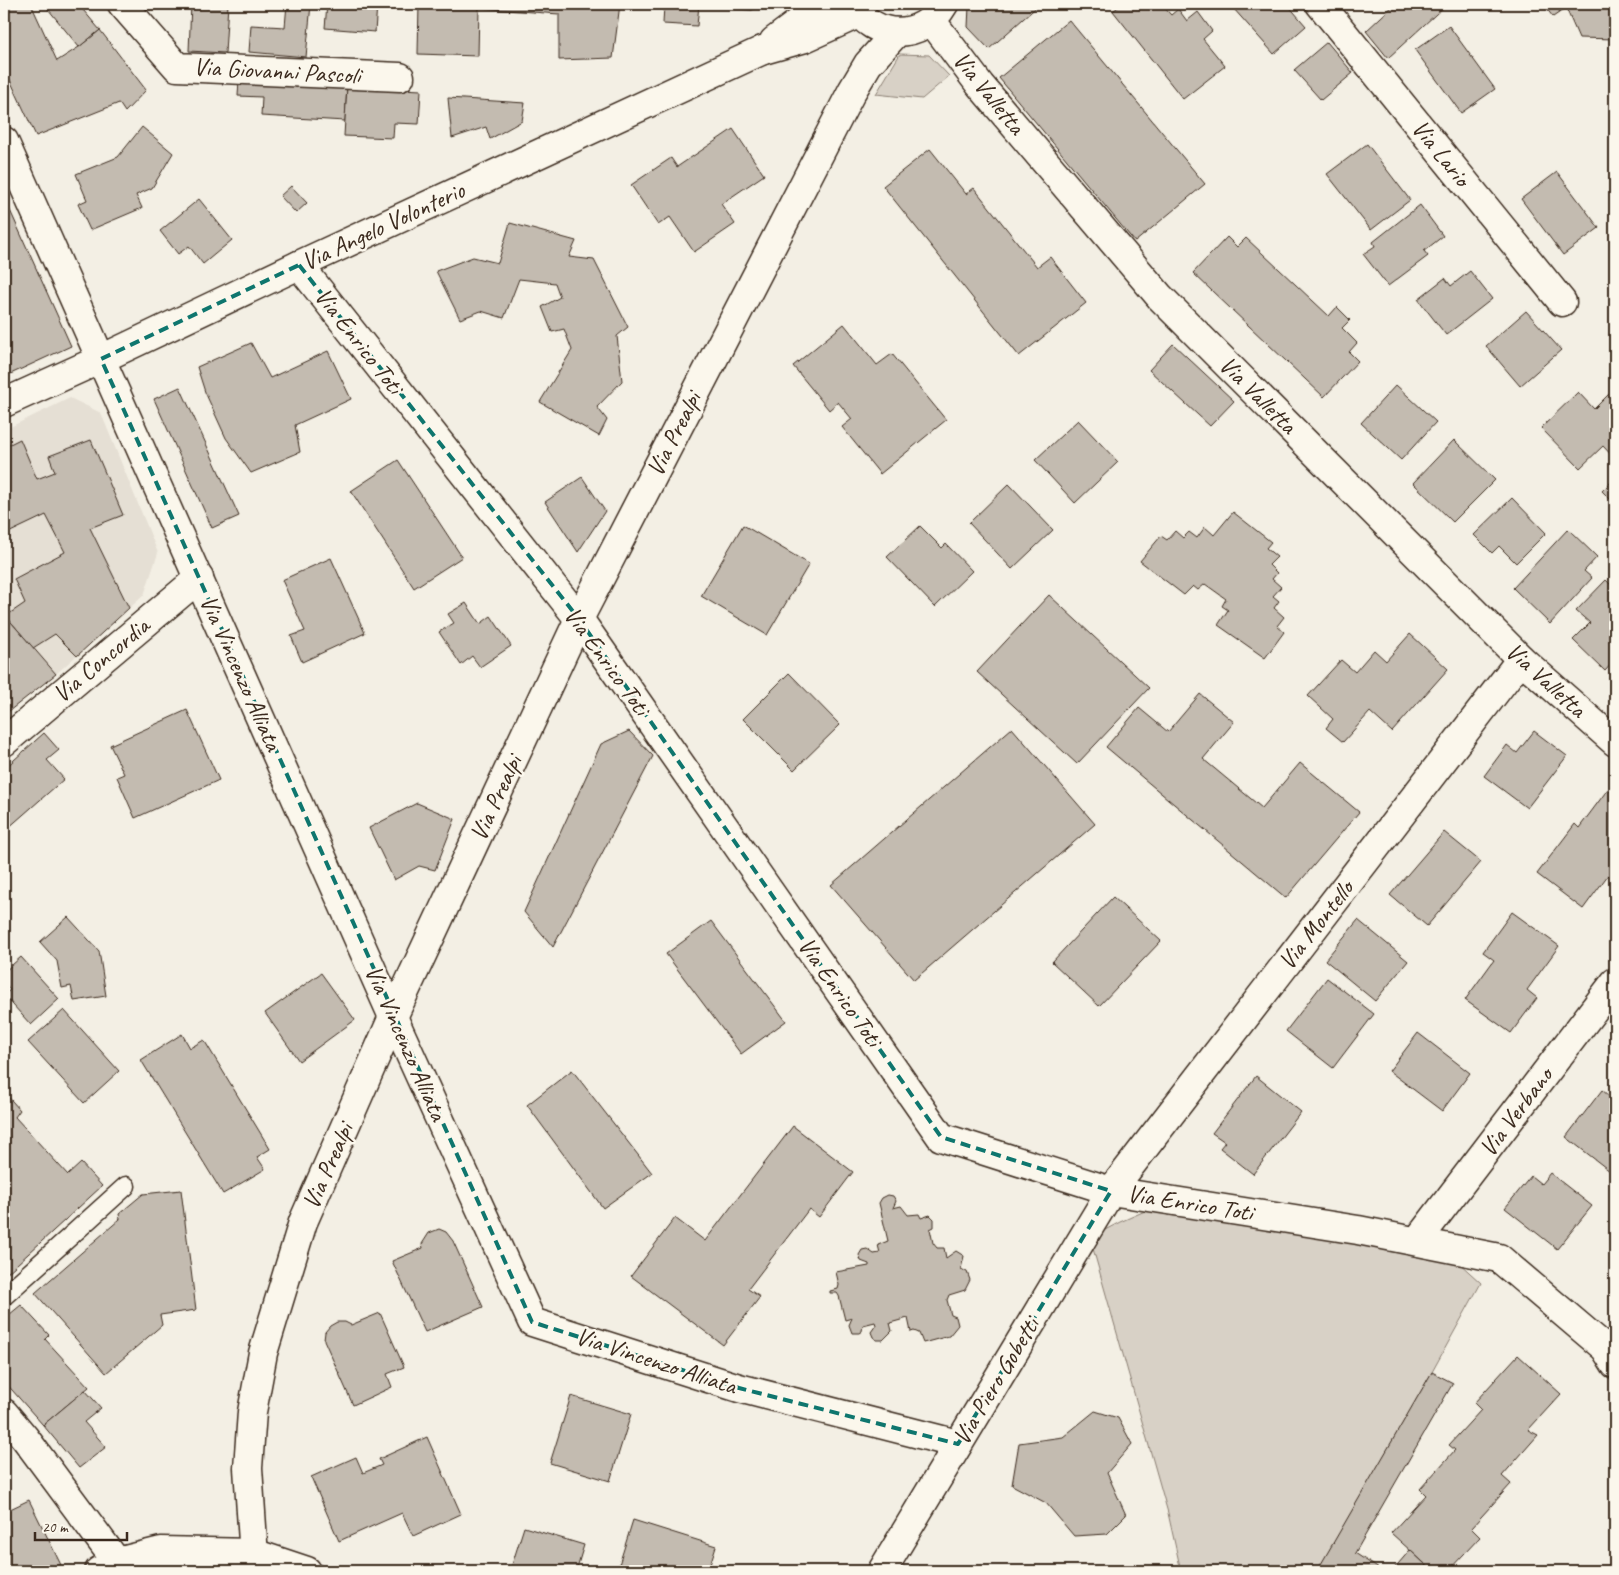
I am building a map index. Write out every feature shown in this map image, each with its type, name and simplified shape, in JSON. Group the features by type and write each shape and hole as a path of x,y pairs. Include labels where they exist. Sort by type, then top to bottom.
{"street":[{"name":"Via Giovanni Pascoli","path":"122,4 177,67 400,77"},
{"name":"Via Angelo Volonterio","path":"763,50 823,4"},
{"name":"Via Lario","path":"1320,4 1562,302"},
{"path":"859,13 888,31 897,32 916,29 937,12"},
{"name":"Via Valletta","path":"937,12 980,85 1160,297 1521,659 1615,742"},
{"name":"Via Angelo Volonterio","path":"4,403 763,50 805,38 859,13"},
{"path":"859,13 868,64"},
{"name":"Via Prealpi","path":"254,1562 248,1468 252,1412 263,1353 303,1222 394,1017 579,619 852,91 868,64 897,32"},
{"name":"Via Vincenzo Alliata","path":"4,141 532,1322 739,1388 958,1444"},
{"name":"Via Enrico Toti","path":"299,265 579,619 941,1137 1111,1191 1358,1230 1499,1258 1605,1348 1615,1364"},
{"name":"Via Concordia","path":"4,742 199,578"},
{"name":"Via Montello","path":"1111,1191 1521,659"},
{"name":"Via Verbano","path":"1417,1241 1615,982"},
{"name":"Via Piero Gobetti","path":"882,1571 1111,1191"},
{"path":"4,1412 14,1436 108,1567 161,1551 254,1562 307,1571"}],"lane":[{"path":"4,1296 126,1186"}],"highlighted area":[{"path":"299,265 579,619 941,1137 1111,1191 958,1444 739,1388 532,1322 101,359"}],"shaded area":[{"path":"900,54 929,55 949,76 922,99 876,94"},
{"path":"70,398 101,413 158,553 144,595 56,674 4,614 4,430"},
{"path":"1154,1207 1457,1261 1481,1283 1318,1571 1181,1571 1168,1513 1090,1238"}],"building":[{"path":"4,4 31,4 57,61 79,47 100,30 146,90 125,112 119,103 36,136 4,67"},
{"path":"44,4 78,4 100,30 79,47"},
{"path":"191,4 228,4 225,53 189,51"},
{"path":"287,4 311,4 306,57 249,52 251,25 285,27"},
{"path":"327,4 377,4 375,32 325,28"},
{"path":"419,4 620,4 613,58 559,60 559,14 479,8 478,56 418,54"},
{"path":"664,4 699,4 697,26 663,24"},
{"path":"736,4 764,4 752,10 735,9"},
{"path":"974,4 1040,4 989,49 968,27 969,6"},
{"path":"1122,4 1161,4 1171,15 1178,9 1187,21 1198,12 1212,31 1203,39 1225,66 1183,99 1113,11"},
{"path":"1238,4 1287,4 1306,26 1274,54 1233,8"},
{"path":"1395,4 1447,4 1388,58 1366,31"},
{"path":"1543,4 1615,4 1615,39 1579,38 1566,8 1553,17"},
{"path":"1069,20 1205,184 1135,242 999,78"},
{"path":"1449,26 1495,89 1461,113 1415,50"},
{"path":"1327,42 1353,73 1321,100 1294,70"},
{"path":"239,80 347,86 345,121 261,116 262,97 238,96"},
{"path":"347,86 421,90 419,124 394,123 393,138 344,136"},
{"path":"448,98 525,103 522,121 490,139 486,127 452,138"},
{"path":"142,127 173,153 152,188 136,195 142,208 90,230 78,204 87,200 76,174 118,157"},
{"path":"733,129 764,175 721,204 735,224 694,252 670,217 658,225 631,185 671,158 677,167"},
{"path":"1367,144 1410,200 1371,230 1327,174"},
{"path":"930,149 966,194 974,188 1037,267 1050,257 1086,303 1019,356 883,186"},
{"path":"1557,172 1599,228 1563,255 1521,199"},
{"path":"291,186 307,203 296,213 280,196"},
{"path":"4,197 71,346 4,377"},
{"path":"199,199 232,240 203,264 189,246 178,254 160,231"},
{"path":"1420,205 1443,236 1424,251 1428,256 1388,286 1363,254 1375,246 1373,242"},
{"path":"510,223 576,241 569,257 594,260 628,327 617,336 622,381 597,407 607,420 599,436 540,402 572,350 564,329 552,332 542,307 560,297 555,283 519,279 504,318 481,311 460,319 436,271 473,257 498,263"},
{"path":"1227,237 1237,247 1246,238 1329,316 1337,307 1350,320 1342,328 1357,343 1349,352 1358,361 1324,397 1193,273"},
{"path":"1470,271 1492,299 1446,335 1418,299 1445,278 1451,286"},
{"path":"1526,311 1561,350 1520,386 1486,346"},
{"path":"844,324 877,365 892,354 946,420 880,474 842,427 852,419 838,402 829,410 793,366"},
{"path":"251,343 270,378 328,351 351,399 295,425 300,452 251,473 226,438 205,392 197,367"},
{"path":"1173,344 1234,401 1210,426 1149,370"},
{"path":"1396,385 1436,422 1401,460 1361,423"},
{"path":"180,387 239,516 212,528 154,399"},
{"path":"1615,388 1615,459 1603,446 1580,468 1541,428 1578,392 1594,409"},
{"path":"1078,420 1118,462 1075,503 1035,460"},
{"path":"20,439 37,479 55,472 49,456 91,440 123,515 90,528 129,608 77,656 55,634 33,648 6,616 25,603 14,579 65,552 46,515 4,535 4,447"},
{"path":"1454,440 1495,480 1453,522 1413,483"},
{"path":"398,460 462,557 414,588 351,491"},
{"path":"582,477 605,511 578,552 545,502"},
{"path":"1615,478 1615,504 1602,491"},
{"path":"1009,484 1053,530 1012,569 969,523"},
{"path":"1512,498 1546,533 1516,563 1499,546 1492,553 1474,535"},
{"path":"1233,512 1271,542 1266,548 1277,557 1269,565 1277,573 1272,579 1281,587 1273,596 1279,601 1274,608 1284,617 1277,626 1284,632 1265,658 1218,625 1228,610 1222,606 1226,599 1205,584 1198,590 1193,586 1184,595 1140,561 1161,536 1167,540 1175,531 1183,538 1189,532 1197,538 1205,527 1214,535"},
{"path":"743,525 809,564 767,635 701,596"},
{"path":"920,526 942,548 946,544 972,571 935,607 887,557"},
{"path":"1568,529 1597,557 1584,571 1592,578 1550,624 1513,588"},
{"path":"331,558 365,633 302,662 291,636 305,631 282,580"},
{"path":"1606,580 1615,589 1615,660 1605,671 1573,640 1590,623 1576,611"},
{"path":"1049,595 1149,688 1077,764 977,672"},
{"path":"466,603 480,624 491,616 511,646 480,667 472,656 461,665 439,632 454,623 448,614"},
{"path":"4,614 56,674 4,715"},
{"path":"1410,634 1448,669 1392,732 1370,712 1343,742 1326,728 1333,719 1308,696 1341,660 1355,672 1374,650 1386,661"},
{"path":"789,673 840,725 794,770 743,719"},
{"path":"1200,694 1234,722 1203,759 1262,808 1300,763 1359,812 1286,898 1106,747 1139,708 1168,732"},
{"path":"187,710 219,780 135,818 117,777 124,774 110,745"},
{"path":"1012,728 1095,824 914,980 831,885"},
{"path":"629,731 653,756 553,947 524,912 601,744"},
{"path":"1534,731 1567,756 1527,808 1484,776 1507,745 1517,753"},
{"path":"44,733 59,750 47,760 64,779 7,829 4,825 4,769"},
{"path":"1608,789 1615,795 1615,877 1614,879 1608,875 1583,909 1537,874 1575,824 1579,828"},
{"path":"417,803 455,819 435,870 419,866 394,880 369,828"},
{"path":"1444,832 1481,862 1427,926 1390,895"},
{"path":"1113,897 1161,941 1099,1006 1052,962"},
{"path":"1512,912 1559,946 1527,990 1537,998 1511,1033 1465,1000 1494,960 1483,952"},
{"path":"68,917 99,951 106,996 74,1001 71,986 62,988 57,961 40,942"},
{"path":"1358,920 1408,961 1375,1001 1325,960"},
{"path":"711,921 786,1021 741,1054 666,954"},
{"path":"21,957 59,999 31,1025 4,995 10,990 4,982 4,972"},
{"path":"321,973 355,1020 299,1061 265,1013"},
{"path":"1327,978 1374,1014 1333,1068 1286,1031"},
{"path":"64,1010 119,1071 84,1103 28,1042"},
{"path":"1418,1033 1470,1073 1442,1111 1389,1071"},
{"path":"182,1034 190,1048 204,1040 270,1149 257,1157 265,1169 223,1194 141,1060"},
{"path":"572,1070 652,1173 603,1208 527,1105"},
{"path":"1256,1076 1301,1112 1253,1174 1220,1148 1225,1142 1212,1133"},
{"path":"1602,1090 1615,1101 1615,1175 1566,1137"},
{"path":"4,1092 20,1110 15,1117 68,1175 81,1163 102,1186 4,1276"},
{"path":"793,1126 853,1172 819,1217 809,1209 748,1289 760,1297 723,1345 631,1276 675,1218 705,1241"},
{"path":"1550,1173 1592,1206 1557,1249 1505,1208 1531,1176 1541,1184"},
{"path":"181,1190 196,1310 160,1315 162,1325 106,1373 35,1293 120,1219 119,1214 143,1194"},
{"path":"888,1195 893,1196 896,1201 893,1208 901,1206 908,1215 919,1214 921,1218 930,1215 934,1219 934,1227 930,1229 933,1243 937,1248 944,1248 946,1258 956,1251 964,1256 961,1269 967,1272 970,1280 965,1290 949,1295 947,1300 951,1315 956,1317 958,1325 949,1336 923,1343 919,1333 911,1332 908,1318 890,1323 892,1331 883,1340 877,1340 873,1337 871,1332 876,1325 875,1322 863,1325 862,1331 859,1333 852,1333 849,1325 852,1318 845,1320 839,1296 837,1293 830,1293 830,1291 838,1289 836,1272 869,1266 869,1264 861,1261 859,1255 862,1250 867,1249 874,1254 880,1253 878,1245 888,1241 879,1203 882,1198"},
{"path":"439,1229 446,1232 453,1241 483,1307 425,1332 392,1261 423,1248 422,1244 429,1233"},
{"path":"21,1305 49,1335 45,1339 89,1387 43,1425 4,1381 4,1319"},
{"path":"380,1313 404,1367 387,1374 392,1387 353,1405 324,1340 325,1332 337,1322 345,1322 351,1325"},
{"path":"1518,1355 1561,1394 1528,1430 1538,1435 1502,1476 1511,1484 1471,1528 1480,1537 1448,1571 1433,1571 1391,1533 1426,1495 1420,1489 1455,1450 1449,1445 1481,1410 1474,1403"},
{"path":"1432,1372 1453,1383 1355,1553 1382,1571 1317,1571"},
{"path":"85,1390 101,1408 84,1422 106,1447 79,1468 43,1425"},
{"path":"571,1396 631,1414 610,1481 550,1463"},
{"path":"1095,1411 1118,1418 1132,1444 1107,1473 1126,1515 1107,1534 1074,1536 1046,1503 1012,1485 1019,1443 1063,1437"},
{"path":"427,1437 461,1514 413,1536 402,1513 339,1541 311,1477 356,1457 363,1473 382,1465 379,1459"},
{"path":"29,1500 61,1565 50,1571 4,1571 4,1512"},
{"path":"633,1520 716,1546 708,1571 617,1571"},
{"path":"524,1527 584,1545 576,1571 510,1571"},
{"path":"1410,1550 1427,1566 1422,1571 1392,1571"},
{"path":"1590,1566 1592,1571 1576,1571"}]}
